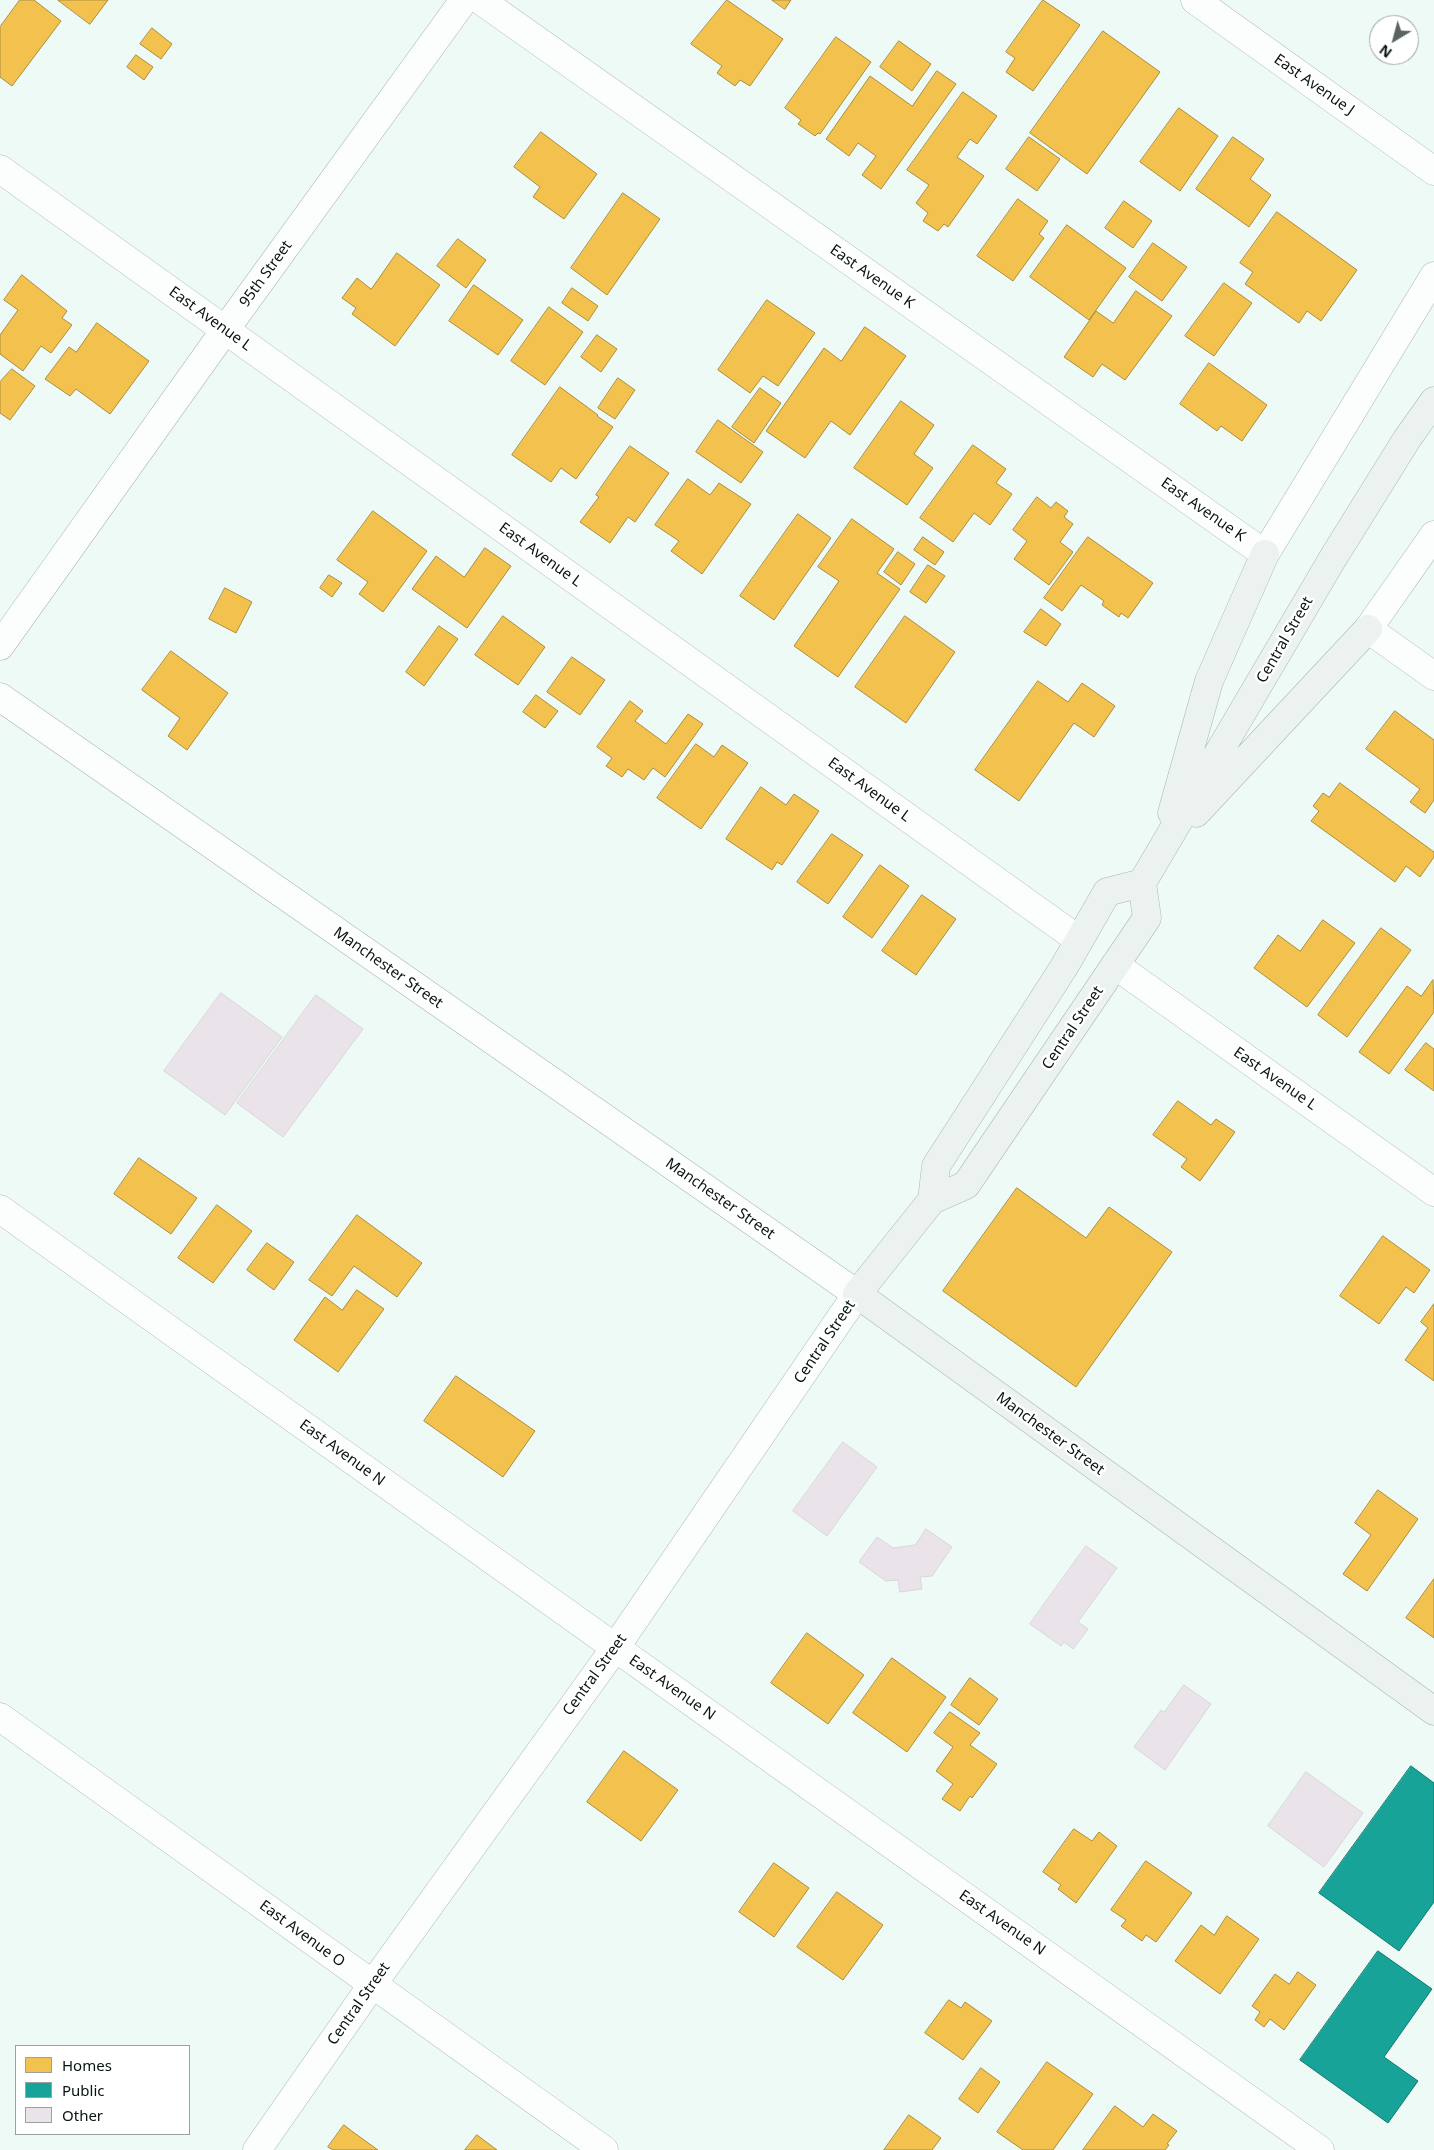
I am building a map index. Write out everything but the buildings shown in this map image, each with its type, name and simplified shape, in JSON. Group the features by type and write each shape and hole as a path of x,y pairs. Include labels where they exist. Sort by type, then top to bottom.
{"main road":[{"name":"Central Street","path":"857,1294 932,1200 966,1185 1147,918 1142,883 1333,558 1407,439 1434,401"},
{"path":"1162,848 1208,681 1265,554"},
{"path":"1162,848 1368,629"},
{"path":"932,1200 936,1166 1064,967 1107,892 1142,883"},
{"name":"Manchester Street","path":"857,1294 1434,1711"}],"street":[{"name":"95th Street","path":"0,646 225,330 464,0"},
{"name":"East Avenue K","path":"480,0 1265,554"},
{"name":"East Avenue J","path":"1195,0 1434,170"},
{"name":"East Avenue L","path":"0,169 1079,940"},
{"path":"1265,554 1434,276"},
{"path":"1434,535 1368,629 1434,676"},
{"name":"Manchester Street","path":"0,697 857,1294"},
{"name":"East Avenue L","path":"1115,965 1434,1192"},
{"name":"East Avenue N","path":"0,1209 1320,2150"},
{"name":"Central Street","path":"257,2150 372,1985 616,1648 857,1294"},
{"name":"East Avenue O","path":"0,1717 604,2150"}]}
